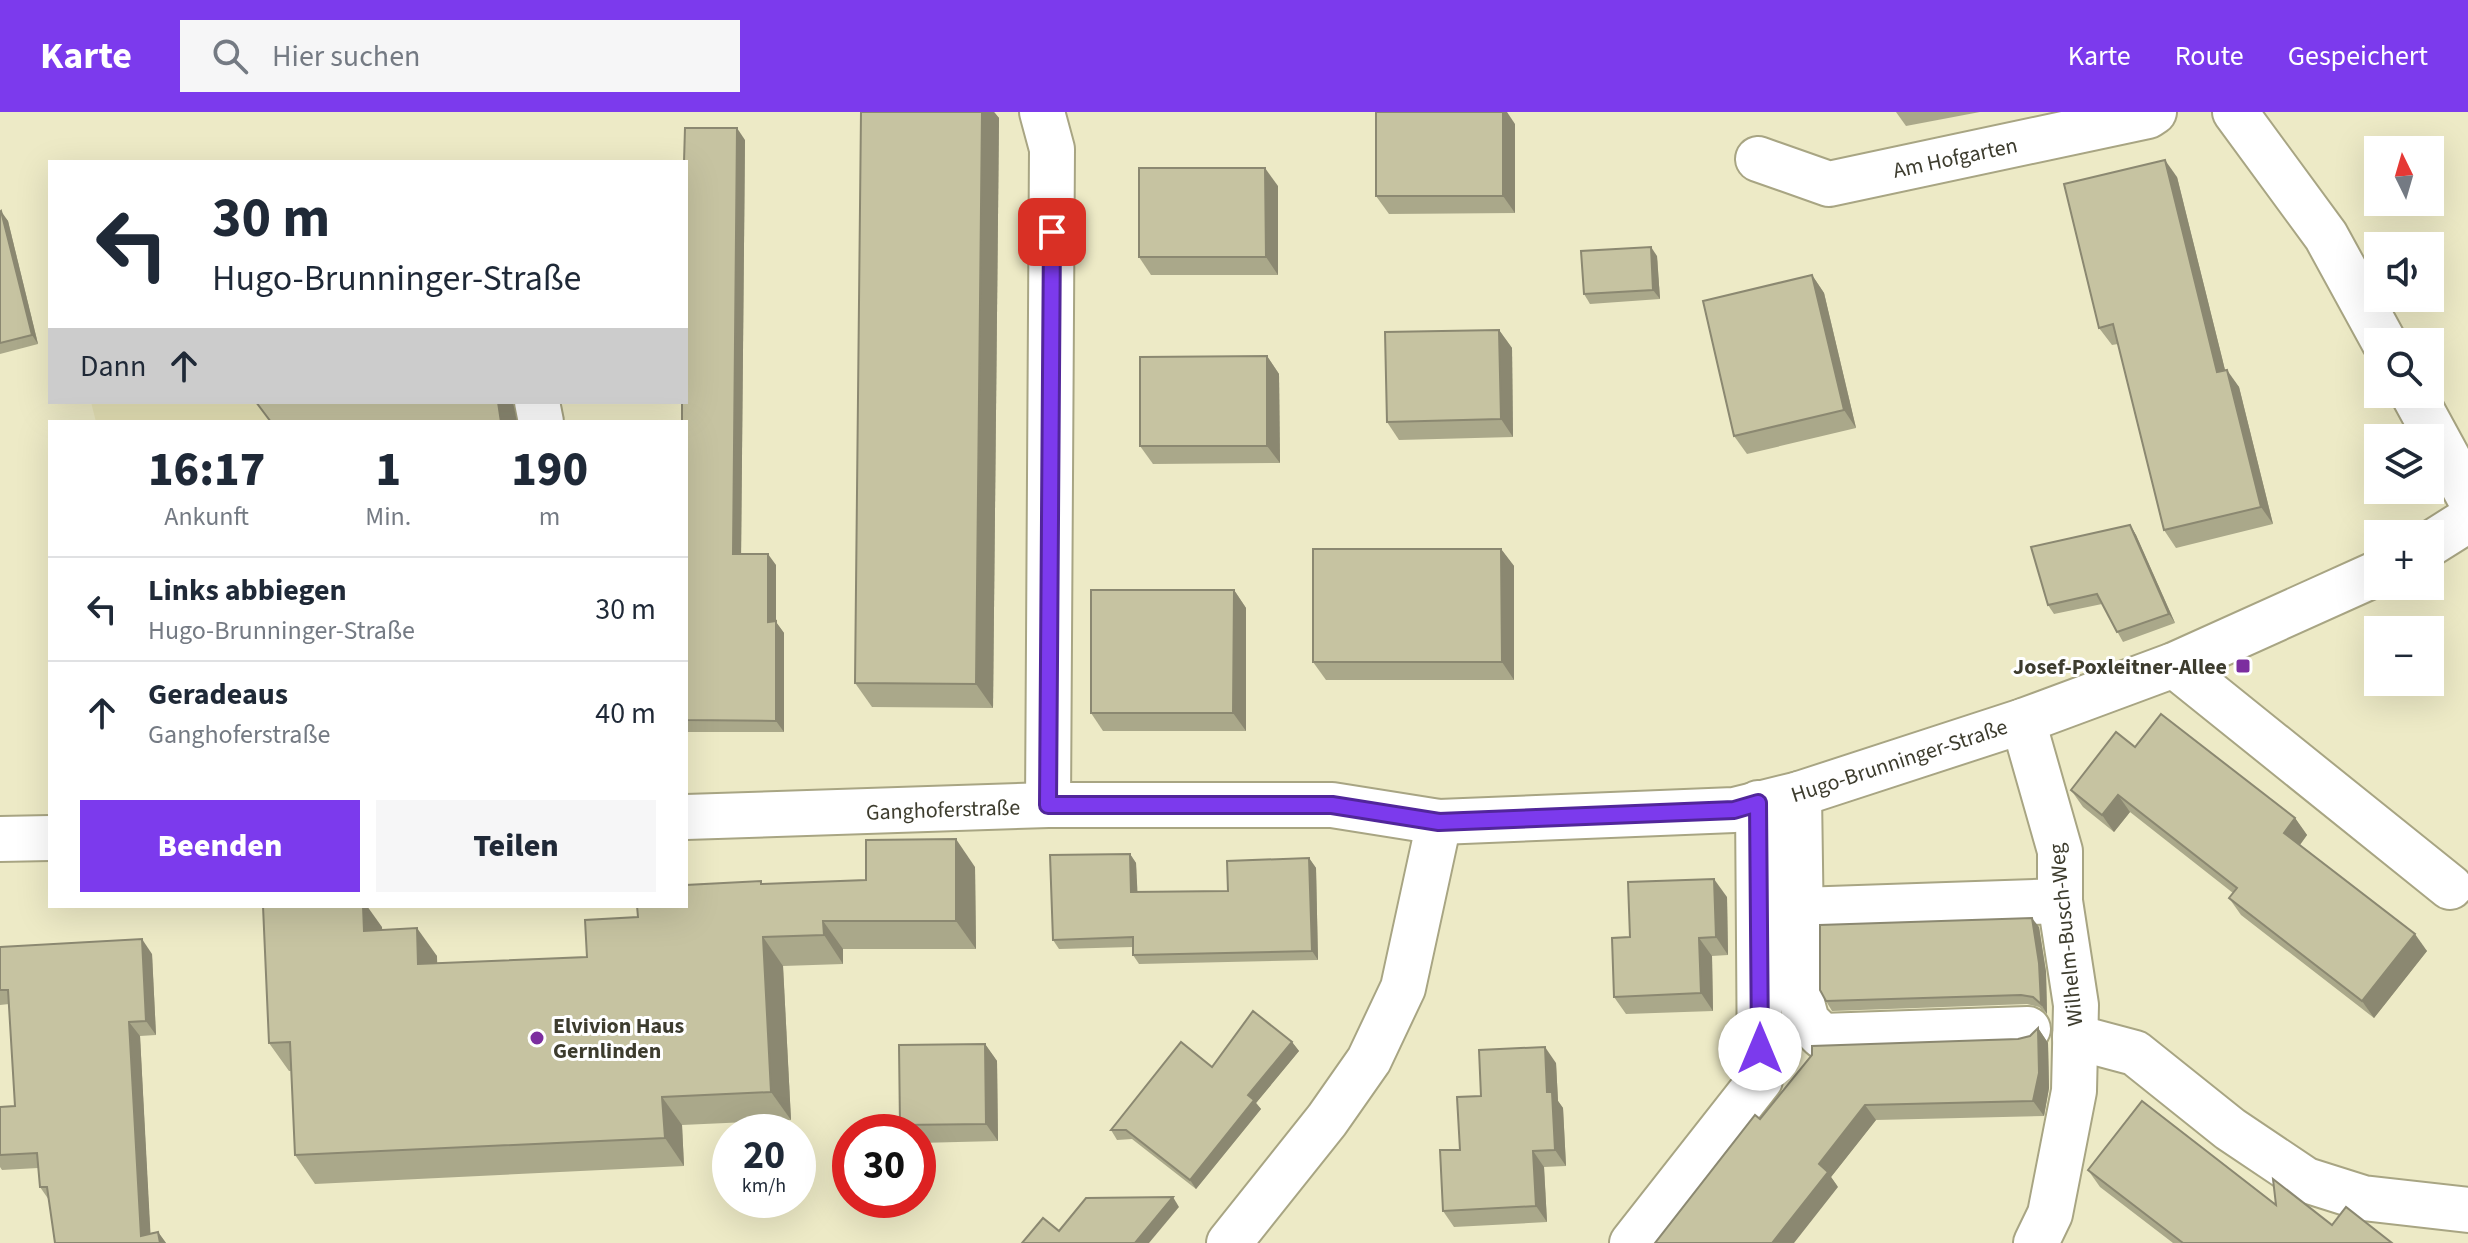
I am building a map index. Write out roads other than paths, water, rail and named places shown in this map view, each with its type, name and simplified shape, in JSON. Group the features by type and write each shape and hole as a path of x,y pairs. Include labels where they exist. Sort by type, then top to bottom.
{"street":[{"path":"1042,112 1052,149 1048,805"},
{"name":"Am Hofgarten","path":"1758,159 1829,184 2148,116 2154,112"},
{"path":"2235,112 2326,236 2376,328"},
{"path":"2421,408 2468,495"},
{"path":"2444,535 2468,520"},
{"name":"Hugo-Brunninger-Straße","path":"1439,822 1734,810 2023,721 2174,665 2364,579"},
{"path":"2174,665 2450,887"},
{"name":"Wilhelm-Busch-Weg","path":"2023,721 2060,851 2060,901 2076,1005 2074,1091 2050,1214 2036,1243"},
{"path":"1778,798 1800,910 1802,1003 1807,1021 1822,1036 2028,1029"},
{"path":"1632,1243 1760,1080 1778,798"},
{"name":"Ganghoferstraße","path":"688,817 1048,805 1332,805 1439,822"},
{"path":"1229,1243 1327,1120 1369,1060 1403,988 1439,822"},
{"path":"0,839 48,838"},
{"path":"1800,910 2060,901"},
{"path":"2075,1037 2135,1053 2230,1129 2306,1180 2363,1198 2468,1210"}],"place":[{"name":"Josef-Poxleitner-Allee","path":"2243,666"},
{"name":"Elvivion Haus Gernlinden","path":"537,1038"}]}
